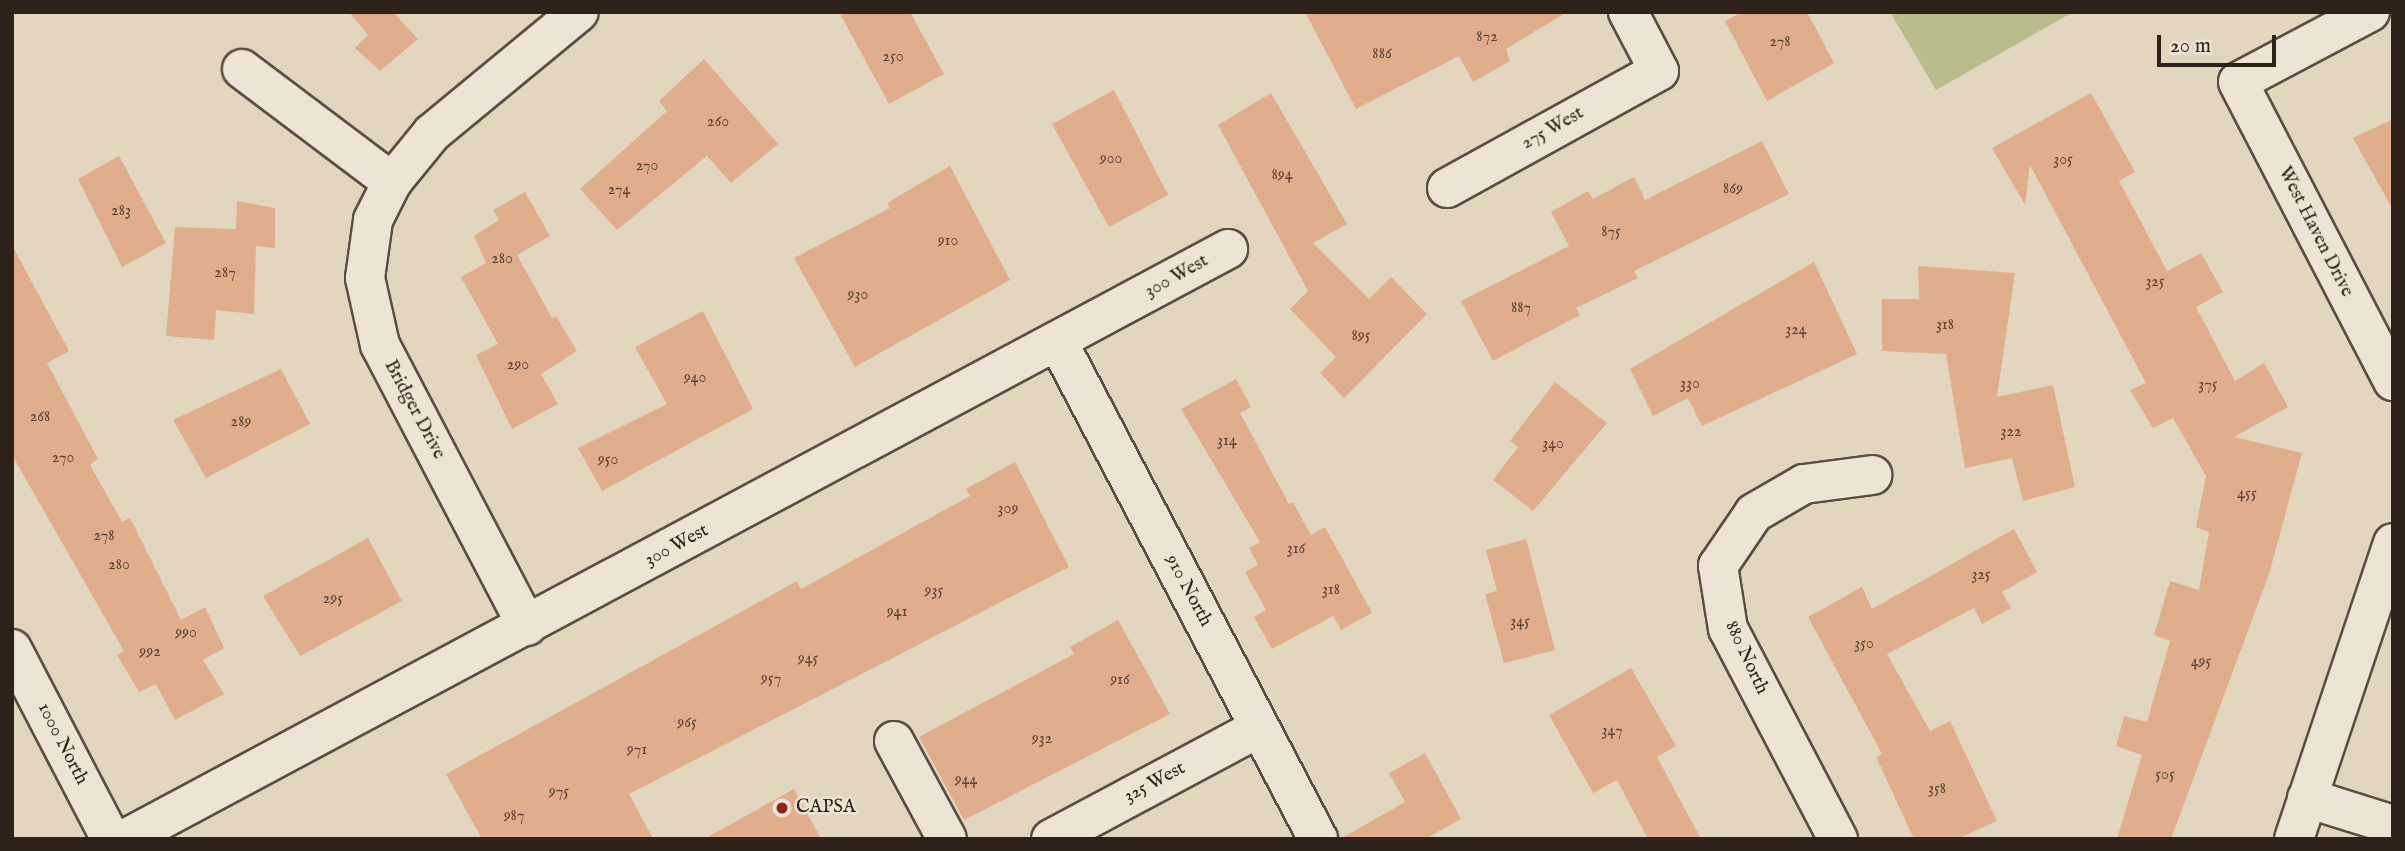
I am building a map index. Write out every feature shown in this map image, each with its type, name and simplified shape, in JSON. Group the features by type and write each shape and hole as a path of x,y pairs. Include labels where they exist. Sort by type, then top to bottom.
{"street":[{"name":"Bridger Drive","path":"527,626 380,345 365,278 373,220 392,182 432,133 579,12"},
{"name":"275 West","path":"1447,188 1659,71 1628,12"},
{"name":"West Haven Drive","path":"2370,12 2238,82 2393,381"},
{"path":"242,69 392,182"},
{"name":"300 West","path":"125,839 1228,249"},
{"name":"910 North","path":"1058,342 1318,839"},
{"name":"880 North","path":"1838,839 1728,629 1718,566 1754,513 1784,495 1804,484 1872,475"},
{"path":"2294,839 2393,543"},
{"name":"1000 North","path":"12,649 111,839"},
{"name":"325 West","path":"1051,839 1259,728"},
{"path":"894,741 947,839"},
{"path":"2307,799 2393,825"}],"green space":[{"path":"1890,12 2073,12 1936,90"}],"building":[{"path":"349,12 393,12 418,39 380,71 355,48 368,35"},
{"path":"839,12 910,12 944,74 889,104"},
{"path":"1305,12 1567,12 1506,49 1510,61 1473,82 1459,56 1356,109"},
{"path":"1742,12 1807,12 1834,63 1767,101 1725,21"},
{"path":"704,59 778,144 731,183 707,156 617,230 580,189 667,111 659,101"},
{"path":"1114,90 1168,195 1109,227 1052,124"},
{"path":"1271,93 1347,224 1313,243 1369,299 1391,277 1427,314 1344,398 1320,373 1336,357 1290,309 1308,291 1218,125"},
{"path":"2091,93 2135,172 2119,181 2167,271 2201,253 2223,292 2196,307 2235,381 2264,363 2288,407 2234,437 2302,453 2269,574 2171,839 2117,839 2142,755 2116,746 2124,716 2147,722 2170,641 2154,635 2170,581 2199,590 2209,532 2196,527 2206,476 2173,418 2153,428 2130,390 2146,383 2030,165 2025,205 1992,148"},
{"path":"2393,119 2393,210 2353,138"},
{"path":"1762,141 1789,194 1634,271 1638,278 1576,308 1580,315 1493,361 1461,301 1569,246 1551,212 1588,191 1593,199 1634,177 1645,200"},
{"path":"119,156 166,243 122,267 78,179"},
{"path":"950,166 1010,280 855,367 794,258 890,208 887,203"},
{"path":"525,192 550,236 517,255 552,318 556,316 577,351 541,374 558,404 512,429 476,355 498,344 461,277 486,263 474,236 499,220 493,210"},
{"path":"237,201 275,208 275,248 256,246 254,314 216,310 214,340 166,336 175,227 236,229"},
{"path":"12,245 69,351 47,363 98,459 90,465 122,522 130,518 181,620 205,607 224,648 203,660 224,694 175,720 156,684 139,692 117,655 124,651 12,455"},
{"path":"1814,262 1857,354 1702,426 1688,398 1653,416 1630,369"},
{"path":"1918,266 2015,273 1997,397 2053,385 2075,487 2023,501 2012,458 1965,468 1946,354 1882,351 1882,299 1919,299"},
{"path":"703,311 753,409 602,491 578,448 667,404 635,347"},
{"path":"281,369 310,424 206,478 173,420"},
{"path":"1236,379 1251,407 1240,413 1289,504 1293,502 1311,535 1325,527 1372,613 1341,630 1333,616 1272,649 1254,617 1266,610 1245,572 1258,565 1249,548 1260,542 1181,409"},
{"path":"1555,382 1607,423 1533,511 1493,480 1518,447 1510,441"},
{"path":"1015,462 1069,567 629,794 653,839 482,839 446,774 797,581 801,589 970,496 966,489"},
{"path":"2014,529 2037,572 2002,592 2011,608 1982,624 1974,608 1887,654 1930,731 1950,721 1997,821 1957,839 1914,839 1876,757 1882,754 1808,617 1862,587 1872,609"},
{"path":"368,538 402,601 300,656 263,596"},
{"path":"1526,539 1555,650 1504,663 1485,594 1497,591 1486,550"},
{"path":"1118,620 1170,714 964,820 919,737 1074,654 1070,647"},
{"path":"1631,668 1676,746 1657,757 1701,839 1648,839 1617,780 1593,793 1549,715"},
{"path":"1425,753 1461,819 1425,839 1340,839 1405,802 1389,773"},
{"name":"CAPSA","path":"794,789 821,839 704,839"}],"place":[{"name":"CAPSA","path":"782,808"}]}
